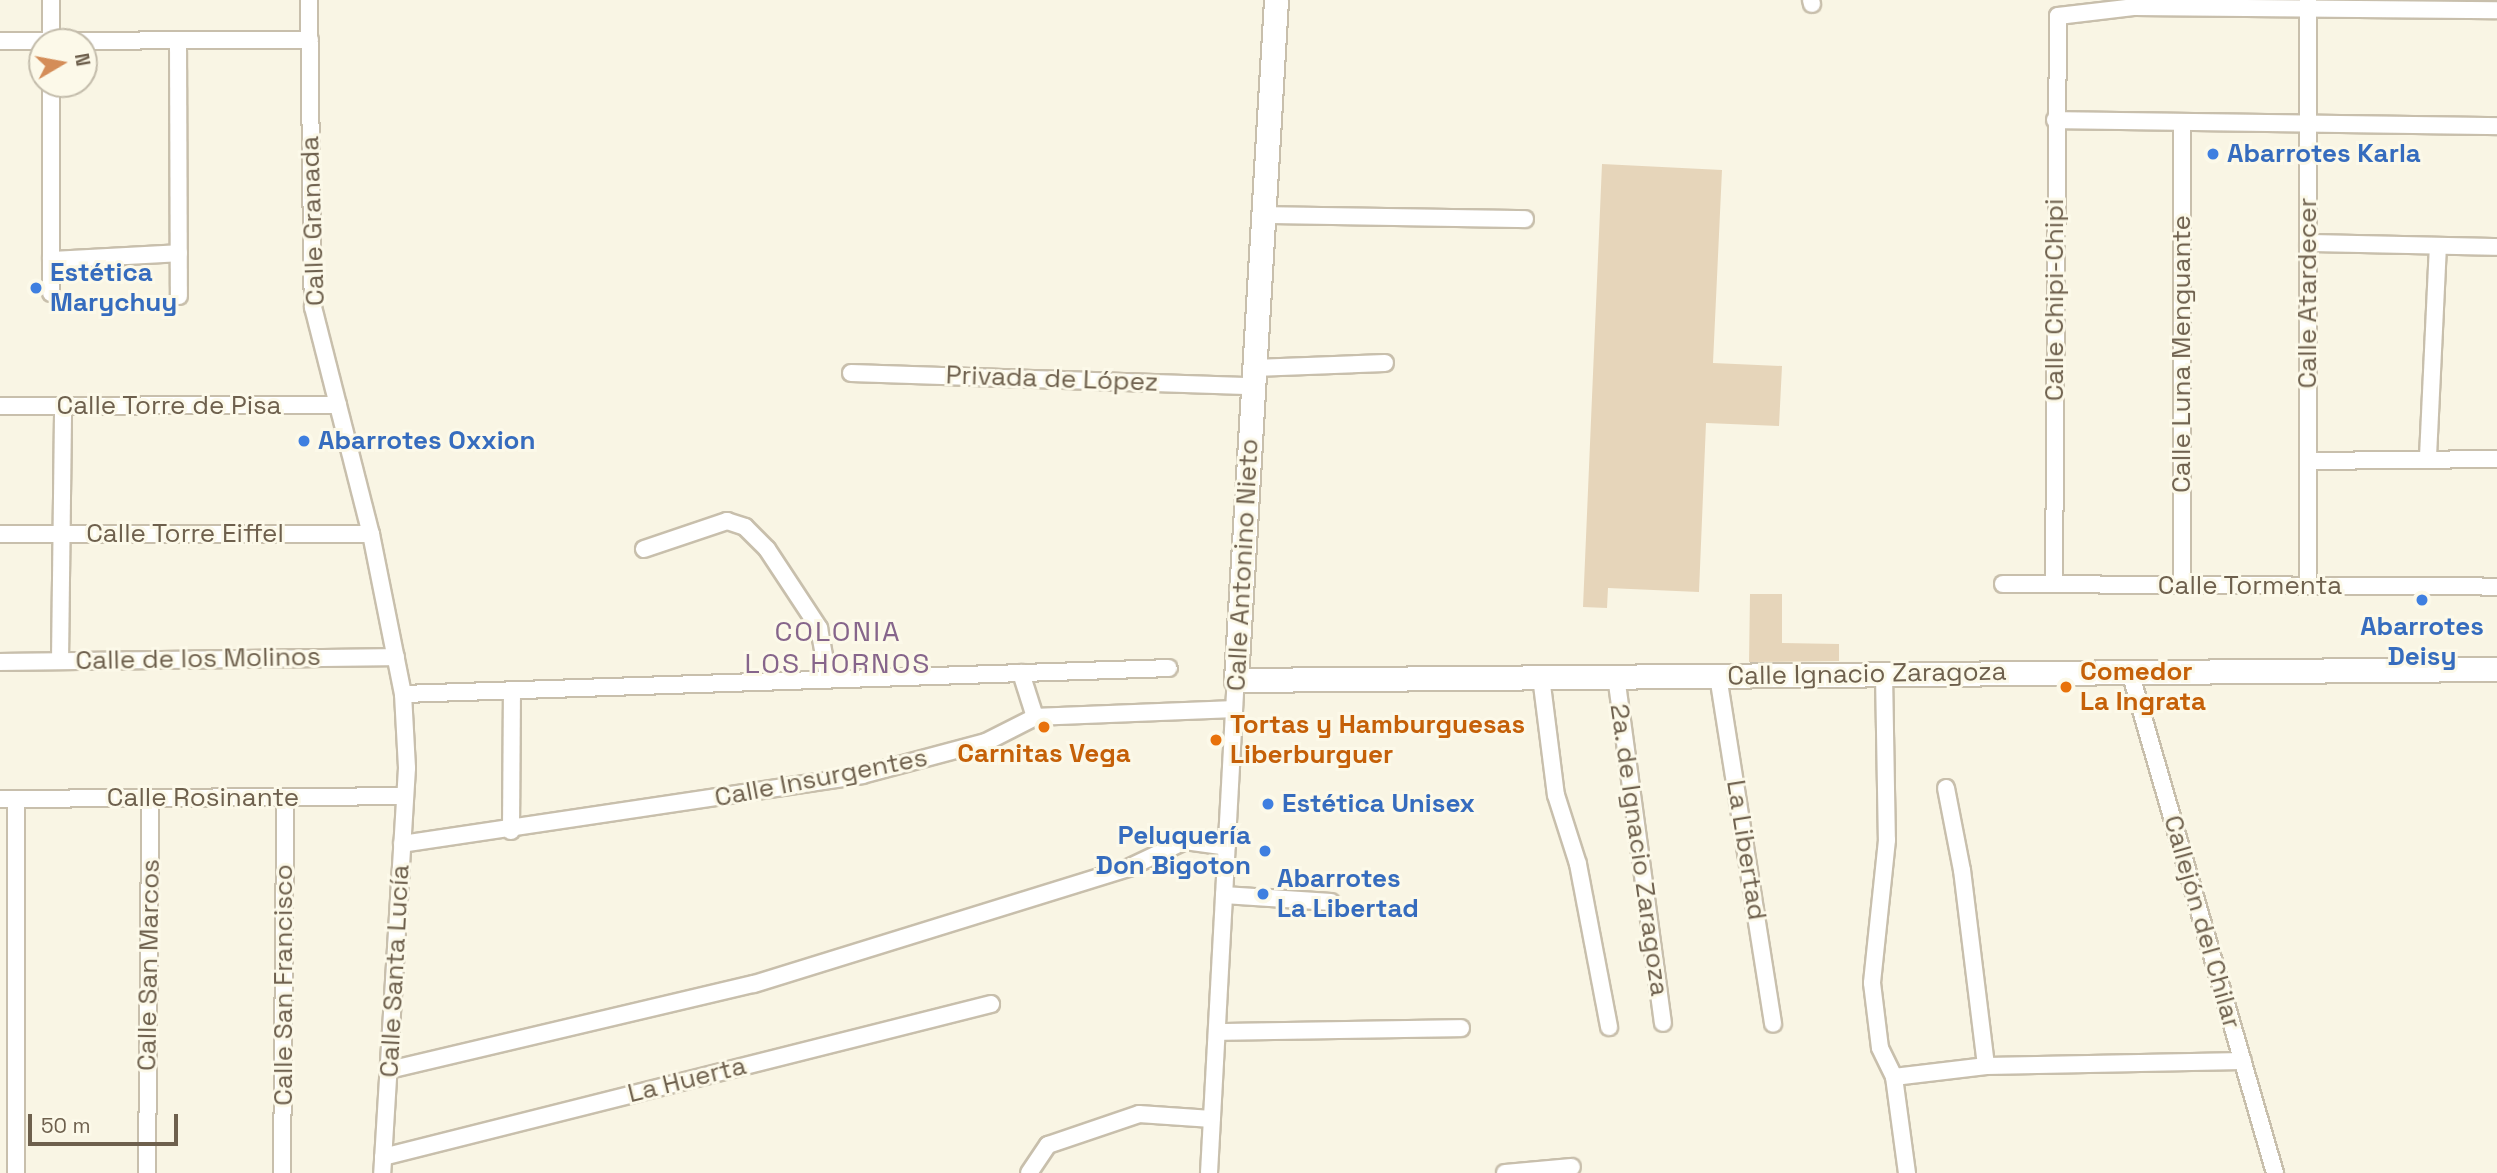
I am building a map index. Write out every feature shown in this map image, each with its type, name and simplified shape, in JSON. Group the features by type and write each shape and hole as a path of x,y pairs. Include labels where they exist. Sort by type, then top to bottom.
{"main road":[{"name":"Calle Antonino Nieto","path":"1236,680 1276,0"},
{"name":"Calle Ignacio Zaragoza","path":"1236,680 2497,669"}],"street":[{"path":"51,0 51,28"},
{"name":"Calle Granada","path":"309,0 313,307 371,534 403,694 407,768"},
{"path":"2308,3 2497,10"},
{"name":"Calle Chipi-Chipi","path":"2054,584 2055,120 2058,16 2136,7 2308,3"},
{"name":"Calle Atardecer","path":"2308,3 2308,586"},
{"path":"98,41 310,40"},
{"path":"0,41 28,41"},
{"path":"178,41 179,296"},
{"path":"51,98 51,293"},
{"path":"2055,120 2497,126"},
{"name":"Calle Luna Menguante","path":"2182,122 2182,585"},
{"path":"1264,215 1525,219"},
{"path":"2308,243 2497,247"},
{"path":"2428,457 2438,246"},
{"path":"51,260 179,253"},
{"name":"Privada de López","path":"851,373 1254,377 1385,363"},
{"name":"Calle Torre de Pisa","path":"0,406 338,405"},
{"path":"60,661 63,406"},
{"path":"2308,461 2428,457 2497,459"},
{"path":"644,549 727,521 745,527 767,549 819,628 828,677"},
{"name":"Calle Torre Eiffel","path":"0,534 371,534"},
{"name":"Calle Tormenta","path":"2003,584 2497,587"},
{"name":"Calle de los Molinos","path":"0,662 396,657"},
{"path":"403,694 828,677 1168,668"},
{"name":"Callejón del Chilar","path":"2130,672 2275,1173"},
{"path":"1021,673 1035,717"},
{"path":"1884,674 1887,840 1872,983 1880,1048 1894,1077 1907,1173"},
{"name":"2a. de Ignacio Zaragoza","path":"1616,676 1663,1023"},
{"name":"La Libertad","path":"1718,676 1773,1024"},
{"path":"1541,677 1556,795 1581,877 1609,1027"},
{"name":"Calle Antonino Nieto","path":"1209,1173 1236,680"},
{"path":"511,831 512,690"},
{"name":"Calle Insurgentes","path":"402,844 511,831 862,775 986,742 1035,717 1234,709"},
{"name":"Calle Santa Lucía","path":"382,1165 407,768"},
{"path":"1946,788 1962,870 1986,1066"},
{"name":"Calle Rosinante","path":"8,799 405,796"},
{"name":"Calle San Francisco","path":"282,1173 285,797"},
{"name":"Calle San Marcos","path":"147,1173 150,798"},
{"path":"8,799 16,1173"},
{"path":"389,1070 754,984 1128,869 1185,841 1227,847"},
{"path":"1224,895 1331,902"},
{"name":"La Huerta","path":"382,1165 991,1003"},
{"path":"1217,1028 1331,1020"},
{"path":"1217,1028 1461,1028"},
{"path":"1894,1077 1986,1066 2243,1061"},
{"path":"1029,1173 1048,1145 1129,1117 1212,1119"},
{"path":"1505,1173 1572,1167"}],"building":[{"path":"1602,164 1722,170 1713,363 1782,366 1779,426 1706,423 1699,592 1608,588 1607,608 1583,607"},
{"path":"1750,594 1782,594 1782,643 1839,644 1839,661 1749,662"}],"place":[{"name":"Abarrotes Karla","path":"2213,154"},
{"name":"Estética Marychuy","path":"36,288"},
{"name":"Abarrotes Oxxion","path":"304,441"},
{"name":"Abarrotes Deisy","path":"2422,600"},
{"name":"Comedor La Ingrata","path":"2066,687"},
{"name":"Carnitas Vega","path":"1044,727"},
{"name":"Tortas y Hamburguesas Liberburguer","path":"1216,740"},
{"name":"Estética Unisex","path":"1268,804"},
{"name":"Peluquería Don Bigoton","path":"1265,851"},
{"name":"Abarrotes La Libertad","path":"1263,894"}],"district":[{"name":"COLONIA LOS HORNOS","path":"838,647"}]}
